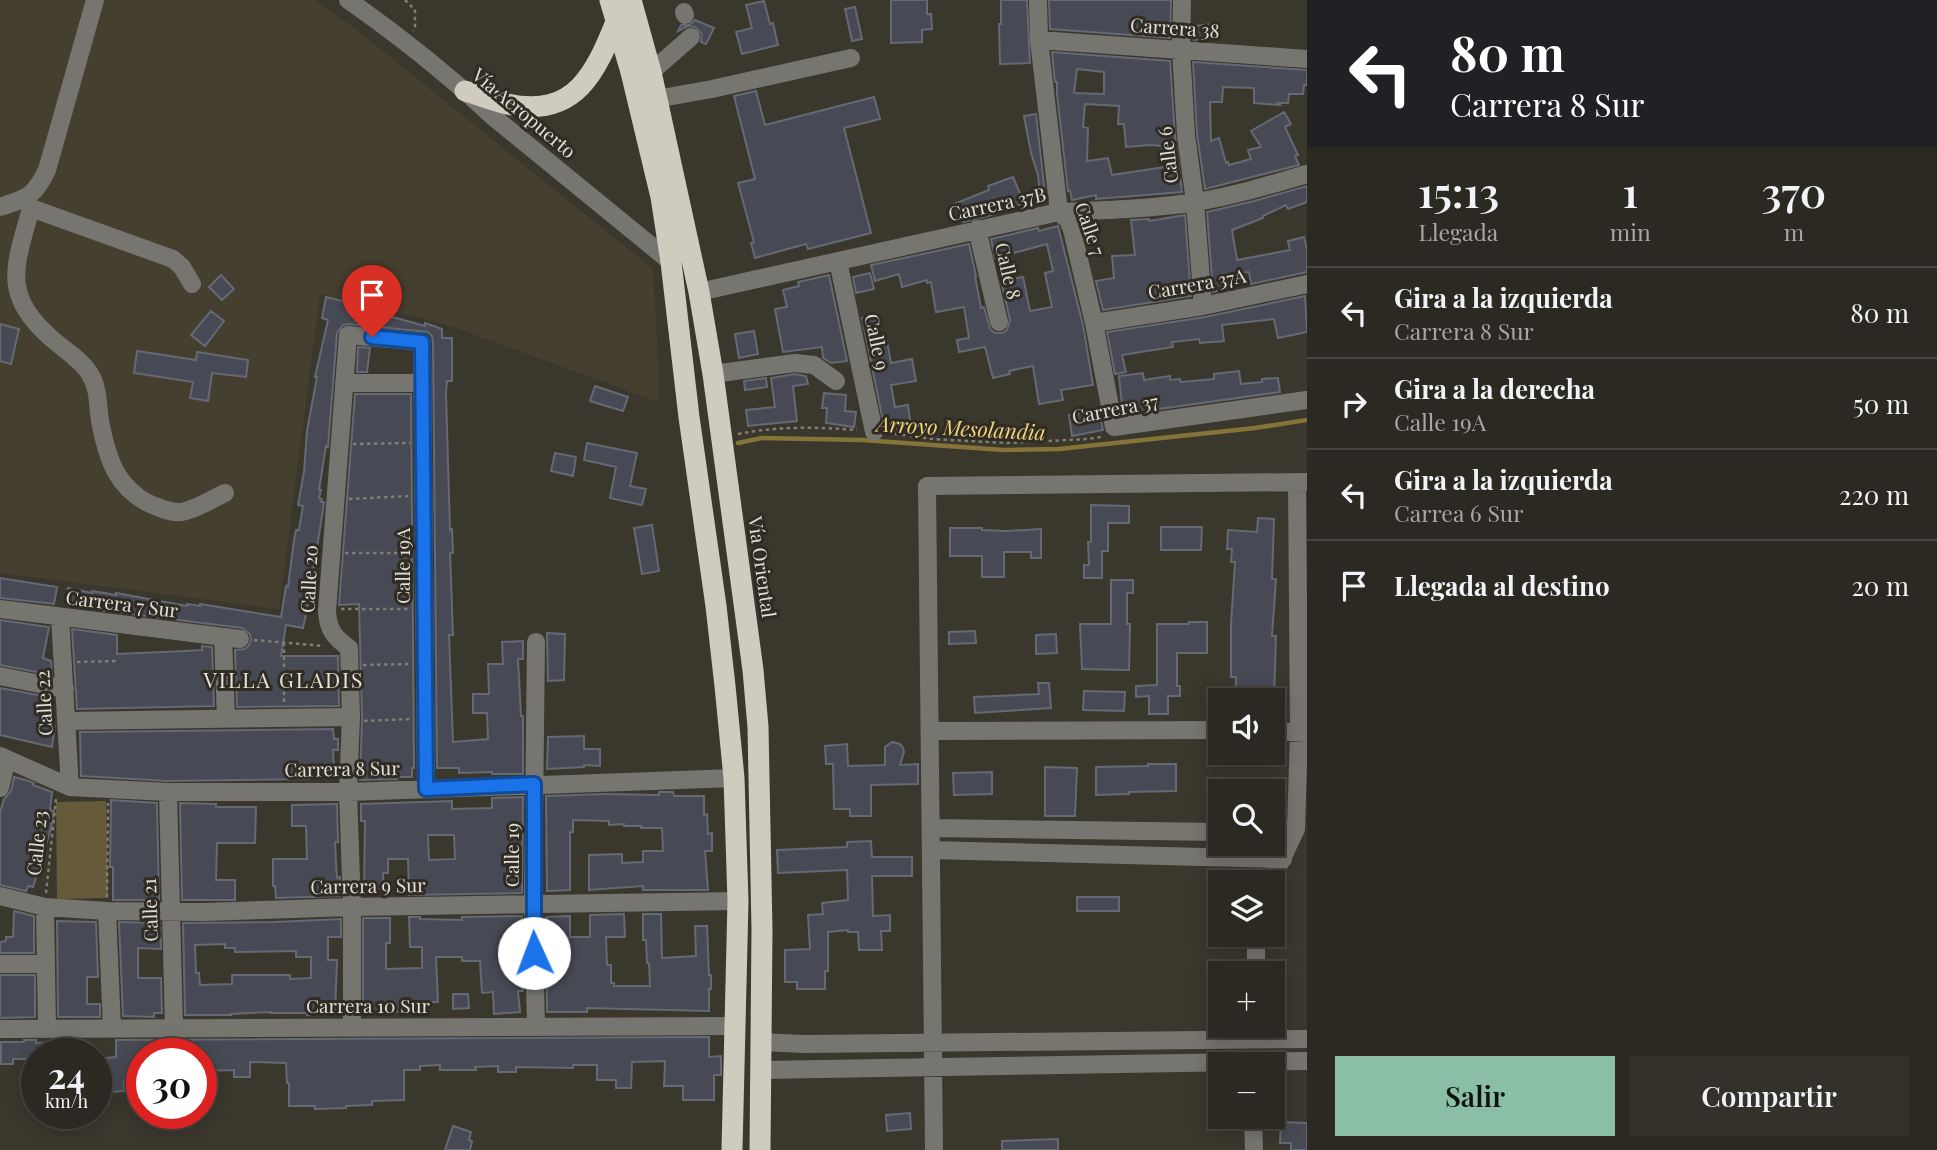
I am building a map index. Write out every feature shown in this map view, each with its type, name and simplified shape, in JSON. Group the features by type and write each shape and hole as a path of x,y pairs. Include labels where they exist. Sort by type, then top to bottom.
{"highway":[{"path":"610,0 631,72 661,197 716,606 734,778 738,901 732,1150"},
{"path":"465,90 503,104 521,107 555,104 580,89 590,78 625,0"},
{"name":"Vía Oriental","path":"631,0 651,72 699,292 713,374 753,670 758,727 762,930 760,1150"}],"street":[{"path":"95,0 47,170 29,203 16,264 17,289 37,326 90,373 111,461 125,486 161,509 180,512 225,493"},
{"name":"Vía Aeropuerto","path":"348,0 465,90 671,262"},
{"path":"359,0 387,28"},
{"name":"Calle 7","path":"1038,0 1039,40 1059,212 1068,220 1072,230 1094,323 1114,427"},
{"name":"Calle 6","path":"1182,0 1181,50 1186,135 1195,202 1203,306"},
{"path":"651,72 691,37"},
{"name":"Carrera 38","path":"1039,40 1307,59"},
{"path":"656,99 851,58"},
{"name":"Carrera 37B","path":"699,292 1059,212 1115,210 1195,202 1235,195 1307,174"},
{"path":"0,207 29,203 173,259 182,267 192,284"},
{"name":"Calle 8","path":"977,229 999,322"},
{"name":"Calle 9","path":"838,261 874,432"},
{"name":"Carrera 37A","path":"1094,323 1203,306 1307,284"},
{"name":"Calle 20","path":"349,657 331,634 327,608 348,335 422,342"},
{"name":"Calle 19A","path":"422,342 426,789"},
{"path":"713,374 795,363 814,365 836,381"},
{"path":"344,383 422,383"},
{"name":"Carrera 37","path":"1114,427 1307,400"},
{"path":"934,1150 927,486 1302,482 1303,732 1296,829 1277,870"},
{"name":"Carrera 7 Sur","path":"0,609 232,638"},
{"name":"Calle 22","path":"60,617 66,721 64,784"},
{"path":"226,719 232,638"},
{"name":"Calle 19","path":"536,642 533,904 536,1026"},
{"path":"349,657 352,1027"},
{"path":"0,676 65,689"},
{"path":"66,721 351,719"},
{"path":"930,731 1208,730"},
{"path":"1285,731 1303,732"},
{"path":"0,788 4,758"},
{"name":"Carrera 8 Sur","path":"4,758 64,784 168,792 348,792 734,778"},
{"name":"Calle 21","path":"168,792 174,1028"},
{"path":"930,828 1208,832"},
{"path":"1285,830 1296,829"},
{"path":"931,850 1283,859"},
{"name":"Carrera 9 Sur","path":"0,896 45,907 107,911 738,901"},
{"path":"45,907 47,1029"},
{"path":"107,911 112,1029"},
{"path":"0,964 44,964"},
{"name":"Carrera 10 Sur","path":"0,1029 736,1026"},
{"path":"760,1042 933,1043 1208,1034"},
{"path":"1285,1037 1307,1040"},
{"path":"1285,1062 1307,1061"},
{"path":"760,1070 1208,1064"},
{"path":"1253,1129 1254,1150"}],"path":[{"path":"405,0 415,10 415,27 407,43"},
{"name":"Carrera 37","path":"721,438 756,431 804,427 1007,443 1088,439 1107,436 1114,427"},
{"path":"340,444 423,443"},
{"path":"335,499 423,496"},
{"path":"331,553 424,553"},
{"path":"327,608 424,609"},
{"path":"232,638 284,643 349,657 425,664"},
{"path":"284,643 284,718"},
{"path":"63,662 118,661"},
{"path":"351,719 425,718"},
{"name":"Calle 23","path":"45,907 64,784"},
{"path":"107,911 108,789"}],"shaded area":[{"path":"0,0 314,0 353,27 653,269 658,402 453,327 320,294 279,609 0,573"},
{"path":"106,801 108,898 57,899 56,802"}],"building":[{"path":"891,0 927,0 927,14 931,14 932,29 922,30 922,42 891,43"},
{"path":"1001,0 1027,0 1030,63 1000,64"},
{"path":"1049,0 1171,0 1170,38 1050,29"},
{"path":"764,1 778,45 742,54 736,32 752,28 746,5"},
{"path":"855,7 862,39 852,41 845,9"},
{"path":"695,20 714,28 706,44 701,42 702,34 695,27 688,26 678,31 681,25 689,25"},
{"path":"1214,24 1216,38 1194,40 1193,26"},
{"path":"1052,52 1170,61 1182,192 1096,199 1096,195 1072,200 1068,191","holes":["1077,69 1104,72 1104,94 1074,93","1085,104 1119,106 1118,124 1124,124 1126,147 1162,146 1165,167 1112,175 1108,158 1087,161 1088,128 1083,127"]},
{"path":"1193,62 1307,70 1307,85 1304,85 1303,94 1289,94 1288,103 1254,103 1254,88 1223,87 1222,102 1210,102 1211,141 1219,138 1226,163 1229,165 1251,159 1248,150 1261,147 1251,131 1284,112 1291,124 1285,127 1298,155 1295,156 1299,165 1205,189 1197,134"},
{"path":"756,91 765,125 874,97 880,119 844,128 871,233 808,249 806,244 755,258 751,243 754,242 738,183 755,179 734,96"},
{"path":"1036,114 1045,194 1040,195 1024,116"},
{"path":"1013,177 1024,203 963,222 954,204 989,190 988,186"},
{"path":"1307,186 1307,202 1288,209 1286,205 1263,218 1232,230 1237,260 1290,250 1288,241 1304,237 1307,272 1251,284 1249,272 1222,274 1223,290 1213,292 1207,212"},
{"path":"1185,215 1191,296 1103,310 1096,281 1114,278 1112,256 1135,255 1131,220 1149,221"},
{"path":"1058,226 1083,325 1093,385 1061,390 1063,400 1039,404 1033,366 1009,371 1010,374 993,378 985,347 959,352 957,340 969,338 964,307 936,312 931,282 927,283 927,280 902,287 899,274 875,281 871,265 969,244 981,308 984,307 990,329 995,333 1002,333 1007,330 1010,320 1001,281 1023,277 1030,311 1052,307 1045,273 1053,271 1047,244 995,258 991,239"},
{"path":"870,273 874,289 856,293 853,277"},
{"path":"221,275 234,289 222,300 209,287"},
{"path":"829,275 847,361 831,363 823,358 822,347 783,352 775,309 787,307 783,290 799,286 798,282"},
{"path":"1305,296 1307,332 1278,338 1274,319 1222,325 1224,341 1200,343 1199,339 1172,342 1173,347 1122,355 1126,372 1115,374 1107,332 1205,317"},
{"path":"326,297 390,313 389,316 425,326 425,323 442,329 442,338 452,338 452,381 447,381 446,393 453,553 450,553 453,635 449,635 453,742 488,739 487,713 473,713 473,694 489,694 488,664 503,664 502,642 523,641 523,659 518,659 523,716 523,774 459,773 459,768 437,768 433,342 428,332 349,324 343,325 337,333 328,447 326,446 319,490 319,498 324,502 306,614 303,628 286,625 281,656 338,656 339,706 237,707 235,650 245,649 251,640 250,634 242,628 68,606 68,588 281,617 294,540 296,530 299,530 303,506 298,505 315,377 328,320 322,318"},
{"path":"211,311 224,321 205,346 191,335"},
{"path":"875,315 879,342 887,341 891,363 912,359 916,381 891,385 895,407 908,405 911,427 885,431 862,318"},
{"path":"0,324 19,329 11,364 0,361"},
{"path":"754,331 758,354 739,358 735,334"},
{"path":"358,347 370,348 367,372 357,372"},
{"path":"137,351 196,360 197,352 248,360 246,377 212,373 208,401 190,398 193,382 134,373"},
{"path":"1239,371 1241,384 1278,378 1280,392 1123,414 1119,376 1143,373 1144,380 1170,376 1170,380 1180,379 1181,382 1214,379 1214,374"},
{"path":"795,374 806,376 808,384 793,386 797,421 748,426 746,410 775,407 771,378"},
{"path":"766,378 767,387 745,390 744,381"},
{"path":"595,386 628,397 623,411 590,401"},
{"path":"824,393 846,395 845,411 856,412 854,427 826,423 827,408 822,408"},
{"path":"355,394 411,394 414,768 412,777 397,779 360,780 362,717 359,604 339,605"},
{"path":"1099,410 1103,430 1072,436 1069,415"},
{"path":"587,443 637,453 630,486 646,489 642,505 610,498 616,467 584,460"},
{"path":"555,453 576,457 573,476 551,471"},
{"path":"1091,505 1129,506 1129,523 1108,523 1108,551 1102,551 1102,578 1084,578 1084,565 1089,565"},
{"path":"1258,518 1274,519 1272,579 1276,579 1272,636 1276,636 1274,688 1236,688 1236,677 1231,677 1235,562 1231,562 1232,549 1227,549 1228,530 1257,532"},
{"path":"652,525 659,571 642,574 634,528"},
{"path":"1161,527 1202,527 1201,550 1161,550"},
{"path":"950,528 1007,531 1041,529 1041,558 1031,558 1031,552 1004,552 1004,577 982,577 982,556 950,556"},
{"path":"0,578 57,587 54,604 0,598"},
{"path":"1111,580 1133,580 1133,593 1127,593 1127,624 1130,624 1129,670 1082,669 1080,624 1111,624"},
{"path":"0,620 49,627 43,658 51,661 52,675 0,665"},
{"path":"1207,622 1207,653 1177,653 1177,686 1180,686 1180,696 1168,696 1168,714 1149,714 1149,696 1136,697 1136,686 1157,685 1157,624"},
{"path":"72,629 117,635 117,654 202,650 202,646 212,647 214,706 77,709"},
{"path":"975,631 976,643 949,644 949,632"},
{"path":"547,633 565,634 564,680 548,681"},
{"path":"1056,634 1057,653 1036,654 1036,635"},
{"path":"1038,683 1049,683 1051,708 975,713 974,697 1039,694"},
{"path":"0,688 49,697 43,724 55,726 52,747 0,735"},
{"path":"1084,691 1125,692 1124,711 1083,710"},
{"path":"333,729 334,739 338,739 338,750 333,750 334,770 309,770 309,779 168,781 81,776 80,732"},
{"path":"584,736 584,749 600,749 600,766 547,769 548,737"},
{"path":"892,742 903,748 900,765 918,764 918,784 871,785 871,816 850,816 850,809 834,809 833,764 826,764 825,746 847,744 848,766 885,765 885,747"},
{"path":"1176,764 1176,791 1096,795 1096,767"},
{"path":"1045,767 1077,768 1075,816 1045,816"},
{"path":"992,772 992,794 954,795 953,773"},
{"path":"14,777 52,792 50,810 54,811 33,887 28,886 26,891 0,885 0,813 4,799 11,791"},
{"path":"659,792 673,792 674,796 704,796 708,834 712,833 712,851 705,851 708,890 643,890 643,886 589,890 589,855 622,854 622,863 643,862 643,851 663,851 662,828 609,825 609,821 573,820 573,832 570,832 570,890 547,891 546,796 659,795"},
{"path":"523,797 522,893 409,895 408,859 388,859 388,873 383,873 384,890 364,891 365,821 361,821 361,804 452,801 452,809 492,808 492,798","holes":["428,835 454,835 455,859 429,860"]},
{"path":"111,800 157,803 159,900 113,900 113,867 110,867"},
{"path":"180,803 216,804 216,807 256,807 255,843 217,843 216,880 235,880 235,900 182,900"},
{"path":"337,804 338,842 335,842 340,896 276,898 273,859 307,859 306,826 292,826 292,805"},
{"path":"871,841 872,857 912,857 912,876 872,876 873,916 890,915 890,931 881,931 882,950 859,950 858,932 828,932 825,989 797,989 797,982 785,982 785,950 810,949 808,915 823,914 822,903 848,900 847,870 778,873 777,850 847,847 847,842"},
{"path":"1077,897 1119,897 1119,911 1077,911"},
{"path":"14,911 34,916 34,953 0,953 0,942 6,941 6,937 13,937"},
{"path":"624,914 625,937 606,937 611,983 614,983 614,986 650,986 646,940 643,940 643,914 661,914 662,958 696,956 695,926 707,926 711,975 709,1011 587,1008 587,1012 547,1012 546,917 570,916 570,937 590,937 590,915"},
{"path":"522,916 520,953 523,991 518,991 520,1012 494,1014 493,992 482,993 480,961 462,961 462,957 436,957 438,1002 423,1002 423,1011 363,1013 363,918 390,918 386,969 422,968 422,947 410,947 409,917 462,920 462,917"},
{"path":"341,919 341,937 328,937 328,960 337,960 335,1015 271,1012 185,1015 183,923","holes":["225,944 225,948 235,948 235,952 296,951 296,957 311,957 311,978 290,979 290,975 232,975 232,984 200,985 199,973 196,973 195,945"]},
{"path":"57,921 96,922 98,977 87,977 87,1004 100,1004 100,1017 58,1017"},
{"path":"119,922 160,923 161,949 138,948 138,978 161,978 162,1013 154,1013 154,1017 123,1016"},
{"path":"0,975 35,975 35,1017 0,1018"},
{"path":"453,994 468,994 469,1008 453,1009"},
{"path":"709,1037 709,1057 721,1056 721,1075 714,1075 714,1100 683,1100 683,1086 664,1086 665,1061 632,1062 631,1088 616,1088 616,1080 597,1080 597,1065 573,1065 573,1068 516,1067 516,1072 498,1072 498,1066 475,1067 476,1070 440,1070 440,1065 420,1066 420,1070 404,1070 404,1100 372,1101 372,1105 315,1109 315,1106 289,1106 286,1063 250,1062 250,1077 234,1077 234,1070 217,1071 217,1039"},
{"path":"116,1040 126,1040 126,1081 124,1091 112,1092 112,1057 116,1057"},
{"path":"1,1042 21,1042 21,1059 13,1059 13,1064 1,1064"},
{"path":"910,1113 911,1129 887,1131 886,1115"},
{"path":"1285,1122 1307,1123 1307,1150 1291,1150 1291,1143 1280,1143 1281,1129 1285,1129"},
{"path":"453,1126 471,1132 470,1150 445,1150"},
{"path":"1058,1139 1058,1150 1002,1150 1002,1141"}],"waterway":[{"name":"Arroyo Mesolandia","path":"738,443 762,438 862,440 1004,450 1059,449 1307,420"}],"district":[{"name":"VILLA GLADIS","path":"284,681"}],"route":[{"path":"372,337 422,342 426,789 534,784 534,953"}]}
